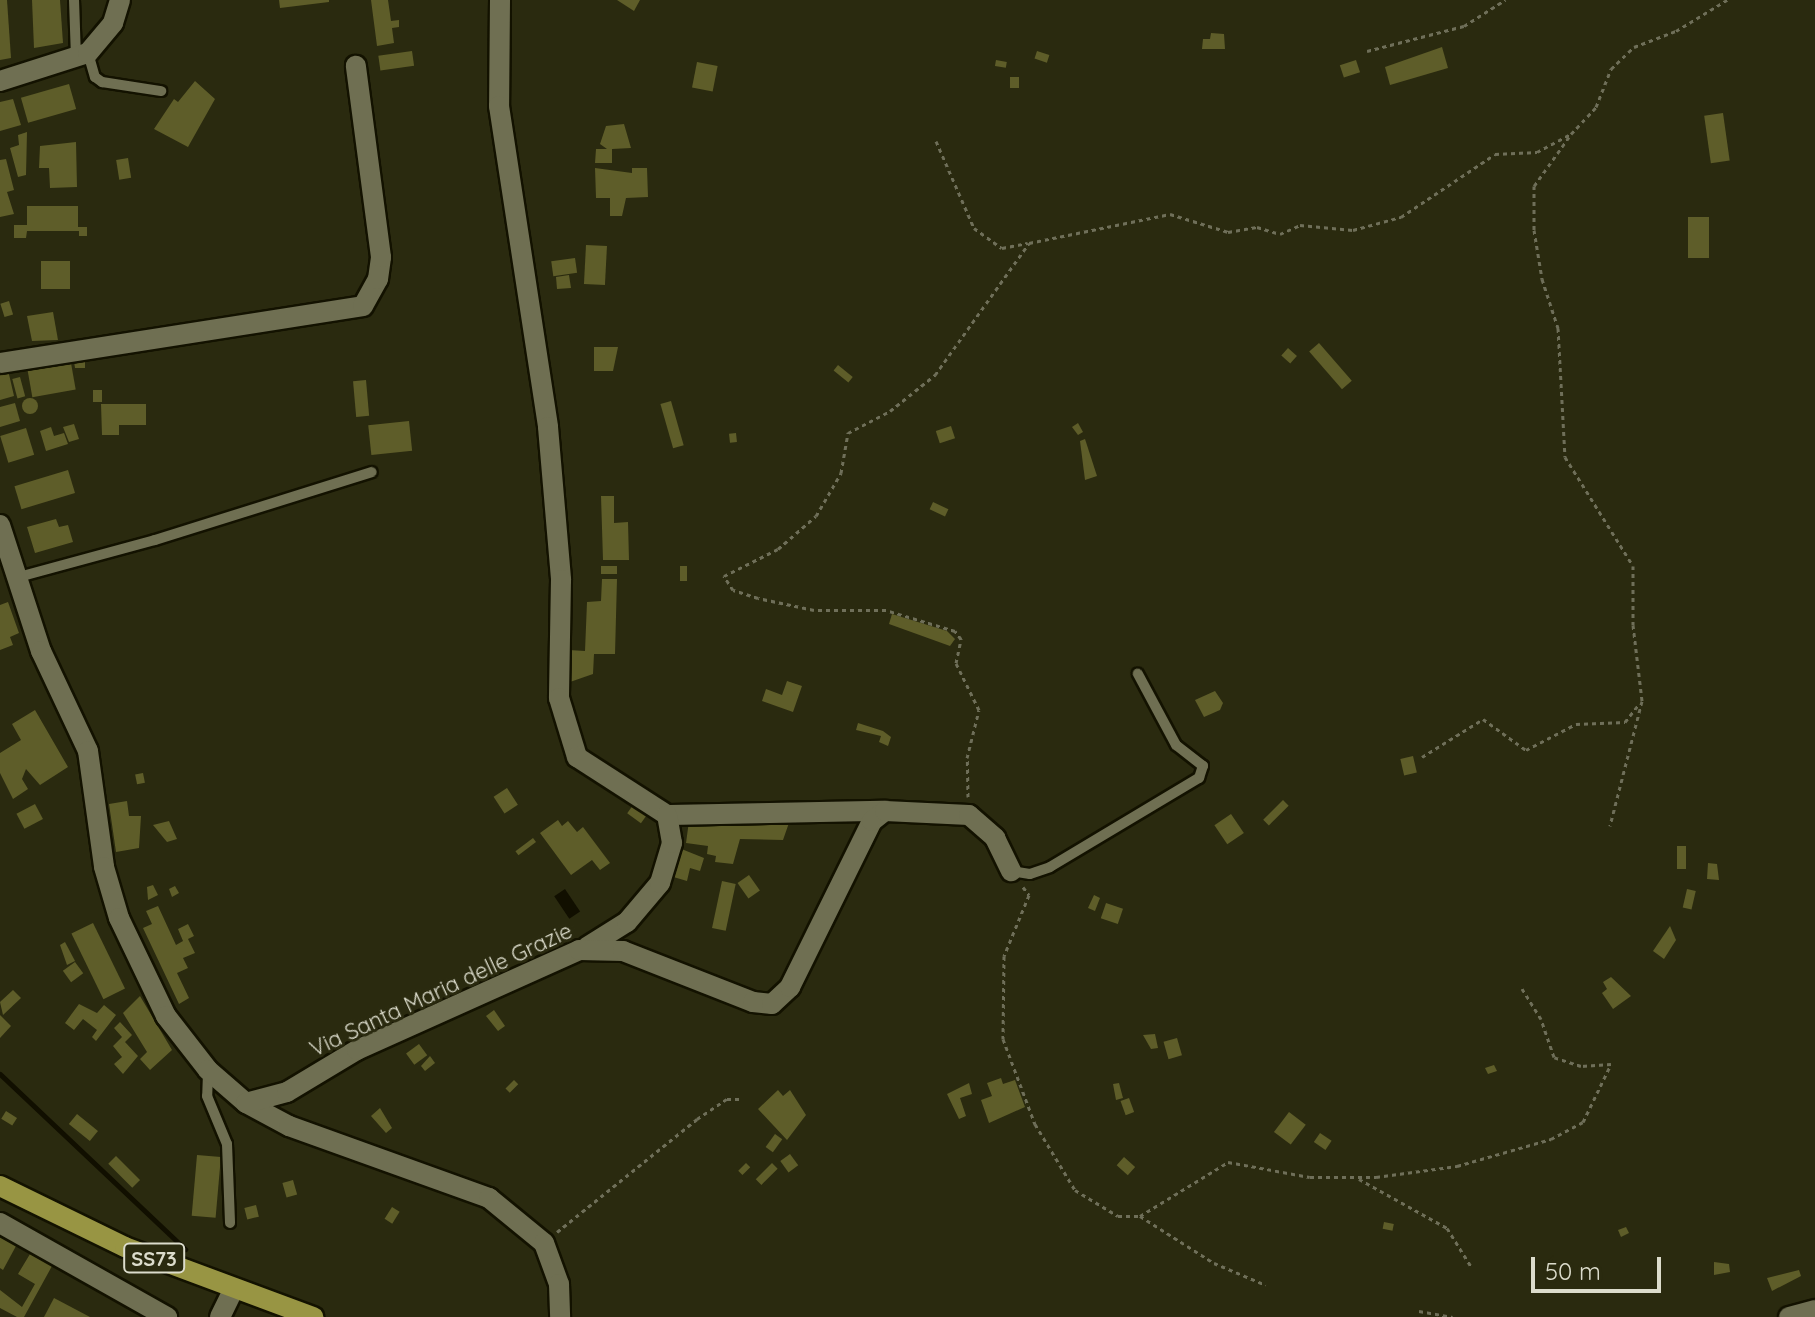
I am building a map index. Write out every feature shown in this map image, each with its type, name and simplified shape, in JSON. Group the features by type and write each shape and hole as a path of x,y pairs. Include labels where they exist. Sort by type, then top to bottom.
{"main road":[{"name":"SS73","path":"0,1186 125,1247 233,1290 313,1317"}],"street":[{"path":"0,81 82,56 113,23 120,0"},
{"path":"500,0 499,106 548,427 561,580 559,698 577,757 667,815 885,811 969,815 995,838 1011,871"},
{"path":"0,363 363,306 378,279 381,257 356,66"},
{"path":"0,525 41,651 88,751 104,867 119,918 166,1016 208,1070 246,1103 289,1126 489,1198 544,1243 559,1284 560,1317"},
{"name":"Via Santa Maria delle Grazie","path":"246,1103 287,1092 357,1050 579,950 623,951 753,1002 772,1004 790,987 872,821 885,811"},
{"path":"579,950 627,922 660,883 672,843 667,815"},
{"path":"0,1223 167,1317"},
{"path":"220,1317 233,1290"},
{"path":"1789,1317 1815,1310"}],"lane":[{"path":"74,0 82,56 95,77 102,82 161,91"},
{"path":"15,578 155,540 372,472"},
{"path":"1011,871 1030,874 1050,867 1199,778 1203,766 1176,745 1138,674"},
{"path":"208,1070 207,1096 227,1144 230,1223"}],"path":[{"path":"1367,51 1464,26 1505,0"},
{"path":"1610,826 1642,701 1633,625 1633,566 1565,457 1558,328 1542,279 1534,230 1534,186 1571,134 1596,107 1611,69 1634,47 1676,31 1727,0"},
{"path":"936,141 974,228 1002,248 1170,214 1228,232 1257,227 1280,234 1300,225 1353,230 1401,217 1495,154 1537,152 1571,134"},
{"path":"969,815 967,758 979,710 956,663 961,639 955,631 886,610 814,610 758,598 733,590 724,576 778,549 816,516 841,473 848,433 890,411 935,375 1029,243"},
{"path":"1422,757 1483,719 1526,750 1576,724 1625,722 1642,701"},
{"path":"1011,871 1029,895 1004,956 1003,1039 1035,1124 1075,1190 1118,1216 1140,1216 1228,1162 1310,1177 1356,1177 1457,1166 1551,1139 1583,1122 1611,1064 1581,1066 1554,1057 1541,1019 1522,989"},
{"path":"544,1243 697,1119 727,1099 743,1099"},
{"path":"1356,1177 1447,1228 1472,1268"},
{"path":"1140,1216 1214,1263 1266,1285"},
{"path":"1419,1311 1452,1317"}],"shaded area":[{"path":"565,889 580,911 569,919 554,896"}],"building":[{"path":"0,0 7,0 11,58 0,60"},
{"path":"32,0 60,0 63,43 34,48"},
{"path":"279,0 329,0 329,2 280,8"},
{"path":"371,0 388,0 391,21 399,20 399,27 392,28 394,43 377,46"},
{"path":"617,0 640,0 634,11"},
{"path":"1211,33 1224,34 1225,49 1202,49 1203,39 1210,39"},
{"path":"1442,47 1448,68 1390,85 1385,67"},
{"path":"412,51 414,66 380,71 378,56"},
{"path":"1037,51 1049,55 1047,63 1035,59"},
{"path":"996,60 1007,62 1006,68 995,66"},
{"path":"1356,60 1360,72 1344,78 1340,65"},
{"path":"697,62 718,66 713,92 692,88"},
{"path":"1010,77 1019,77 1019,88 1010,88"},
{"path":"195,81 215,99 188,147 154,129 174,99 178,102"},
{"path":"69,84 76,109 28,123 21,98"},
{"path":"13,99 21,125 0,131 0,102"},
{"path":"1723,113 1730,161 1711,163 1704,116"},
{"path":"624,124 631,148 612,149 612,163 595,163 596,149 607,149 600,144 606,126"},
{"path":"27,132 26,175 18,177 10,148 19,145 18,135"},
{"path":"76,142 77,187 50,188 49,168 39,168 40,146"},
{"path":"128,158 131,178 119,180 116,160"},
{"path":"6,159 14,190 7,192 14,214 0,217 0,160"},
{"path":"595,168 632,173 632,168 647,168 648,197 626,198 622,216 610,216 610,198 596,198"},
{"path":"27,206 78,206 78,227 87,227 87,236 79,236 79,231 27,231 26,238 14,238 14,225 27,225"},
{"path":"1688,217 1709,217 1709,258 1688,258"},
{"path":"586,245 607,246 605,285 584,284"},
{"path":"575,258 577,273 553,276 551,261"},
{"path":"41,261 70,261 70,289 41,289"},
{"path":"569,275 571,288 557,289 556,277"},
{"path":"9,301 13,314 4,317 0,304"},
{"path":"53,312 58,340 32,341 27,316"},
{"path":"1319,343 1352,381 1342,389 1309,352"},
{"path":"594,347 618,347 613,371 594,371"},
{"path":"1288,348 1297,356 1290,363 1281,355"},
{"path":"85,360 85,368 75,368 74,361"},
{"path":"71,363 76,390 32,397 28,371"},
{"path":"838,365 853,377 848,382 834,370"},
{"path":"8,370 14,396 0,400 0,372"},
{"path":"20,377 25,396 17,398 12,379"},
{"path":"366,380 369,416 356,417 353,381"},
{"path":"93,390 102,390 102,402 93,402"},
{"path":"30,398 38,406 30,414 22,406"},
{"path":"671,401 684,445 673,448 660,404"},
{"path":"15,403 20,421 0,427 0,407"},
{"path":"101,404 146,404 146,425 119,425 119,435 102,435"},
{"path":"409,421 412,451 371,455 368,425"},
{"path":"1078,423 1083,432 1078,435 1072,427"},
{"path":"74,424 79,439 69,442 63,427"},
{"path":"951,426 955,438 940,443 936,431"},
{"path":"51,427 54,436 64,433 68,444 46,451 40,431"},
{"path":"26,428 34,455 8,463 0,436"},
{"path":"736,433 737,442 730,443 729,434"},
{"path":"1085,439 1097,476 1085,480 1080,441"},
{"path":"68,470 75,493 21,509 14,486"},
{"path":"601,496 614,496 614,523 628,522 629,560 603,560"},
{"path":"933,502 948,509 945,516 930,509"},
{"path":"56,519 59,527 68,525 73,542 35,553 27,527"},
{"path":"601,566 617,566 617,574 601,574"},
{"path":"680,566 687,566 687,581 680,581"},
{"path":"602,579 617,579 615,654 594,654 593,674 570,682 569,650 585,651 587,602 601,601"},
{"path":"8,602 19,633 10,637 13,645 0,650 0,605"},
{"path":"892,614 947,631 955,639 950,646 889,624"},
{"path":"787,681 802,686 793,712 762,701 766,689 782,695"},
{"path":"1215,691 1223,703 1220,710 1204,717 1195,700"},
{"path":"35,710 68,767 40,785 26,769 22,779 28,789 13,799 0,773 0,753 21,740 12,724"},
{"path":"858,723 891,737 888,746 879,742 881,736 856,730"},
{"path":"1413,756 1417,773 1404,775 1400,759"},
{"path":"143,773 145,783 137,784 135,775"},
{"path":"507,788 518,805 504,813 494,797"},
{"path":"1283,800 1289,806 1269,825 1263,820"},
{"path":"127,801 129,816 141,816 139,848 116,852 109,804"},
{"path":"636,801 650,811 641,823 627,813"},
{"path":"35,804 43,819 24,829 16,814"},
{"path":"1231,814 1244,833 1227,844 1214,825"},
{"path":"558,820 562,826 568,821 577,832 583,827 610,863 600,870 592,860 571,875 540,833"},
{"path":"790,820 783,840 740,839 733,864 715,862 716,856 707,854 708,846 686,843 689,821"},
{"path":"169,821 177,839 167,842 153,825"},
{"path":"533,838 536,842 518,855 515,851"},
{"path":"674,846 704,858 700,871 690,868 687,881 670,876"},
{"path":"1677,846 1686,846 1686,869 1677,869"},
{"path":"1708,863 1717,864 1719,880 1707,879"},
{"path":"749,875 760,891 748,899 738,883"},
{"path":"722,881 736,884 726,931 712,928"},
{"path":"153,885 158,895 148,900 147,887"},
{"path":"175,886 179,893 172,897 169,889"},
{"path":"1687,889 1696,891 1691,910 1683,908"},
{"path":"1094,895 1100,898 1095,911 1088,908"},
{"path":"1106,903 1123,909 1118,924 1101,918"},
{"path":"158,906 176,945 183,941 178,929 188,924 194,936 188,939 195,953 183,958 188,968 177,973 189,998 179,1004 143,928 152,924 146,911"},
{"path":"93,923 125,989 103,999 71,934"},
{"path":"1670,926 1676,940 1664,959 1653,951"},
{"path":"65,942 75,961 67,965 60,945"},
{"path":"75,962 83,973 71,982 63,971"},
{"path":"1611,977 1631,996 1613,1009 1602,993 1607,989 1603,982"},
{"path":"13,990 21,998 3,1015 0,1002"},
{"path":"140,996 172,1050 150,1070 140,1059 147,1052 123,1013"},
{"path":"79,1004 97,1013 104,1005 116,1015 96,1041 92,1037 97,1030 83,1019 74,1030 65,1023"},
{"path":"494,1010 505,1026 498,1031 486,1016"},
{"path":"0,1015 11,1026 0,1038"},
{"path":"120,1022 132,1035 125,1042 138,1056 123,1074 114,1064 122,1057 113,1046 122,1037 114,1028"},
{"path":"1155,1034 1158,1048 1151,1049 1143,1035"},
{"path":"1177,1038 1182,1055 1169,1059 1164,1042"},
{"path":"419,1044 427,1055 414,1065 406,1053"},
{"path":"430,1056 435,1063 425,1071 421,1066"},
{"path":"1494,1065 1497,1071 1488,1074 1485,1068"},
{"path":"1001,1078 1003,1084 1015,1080 1025,1107 989,1123 981,1100 992,1096 987,1083"},
{"path":"514,1080 518,1084 510,1093 506,1088"},
{"path":"969,1083 972,1094 960,1098 966,1116 959,1119 947,1094"},
{"path":"1119,1083 1123,1098 1116,1100 1113,1084"},
{"path":"778,1090 783,1096 790,1090 806,1115 787,1140 758,1109"},
{"path":"1129,1098 1134,1112 1126,1115 1121,1101"},
{"path":"380,1108 392,1128 386,1133 371,1116"},
{"path":"6,1111 17,1118 12,1126 1,1119"},
{"path":"1289,1112 1306,1125 1291,1145 1274,1132"},
{"path":"77,1114 98,1131 90,1141 69,1124"},
{"path":"1320,1133 1332,1141 1325,1150 1314,1142"},
{"path":"775,1134 782,1139 773,1152 766,1147"},
{"path":"790,1154 798,1165 789,1172 780,1161"},
{"path":"197,1155 221,1157 216,1218 192,1216"},
{"path":"116,1156 140,1180 132,1188 108,1164"},
{"path":"1124,1157 1135,1167 1128,1175 1117,1165"},
{"path":"746,1163 750,1167 742,1175 738,1171"},
{"path":"772,1163 778,1169 761,1185 756,1179"},
{"path":"293,1180 297,1194 287,1197 282,1183"},
{"path":"256,1205 259,1217 247,1220 244,1208"},
{"path":"392,1207 400,1212 392,1224 385,1219"},
{"path":"1384,1222 1394,1224 1392,1231 1383,1229"},
{"path":"1626,1227 1629,1233 1621,1237 1618,1230"},
{"path":"0,1237 16,1246 3,1270 0,1268"},
{"path":"30,1254 52,1266 24,1317 17,1317 0,1308 0,1290 22,1307 35,1284 18,1274"},
{"path":"1714,1262 1729,1264 1730,1272 1714,1275"},
{"path":"1799,1270 1801,1276 1772,1291 1767,1278"},
{"path":"54,1298 90,1317 44,1317"}],"waterway":[{"path":"0,1074 185,1249"}]}
